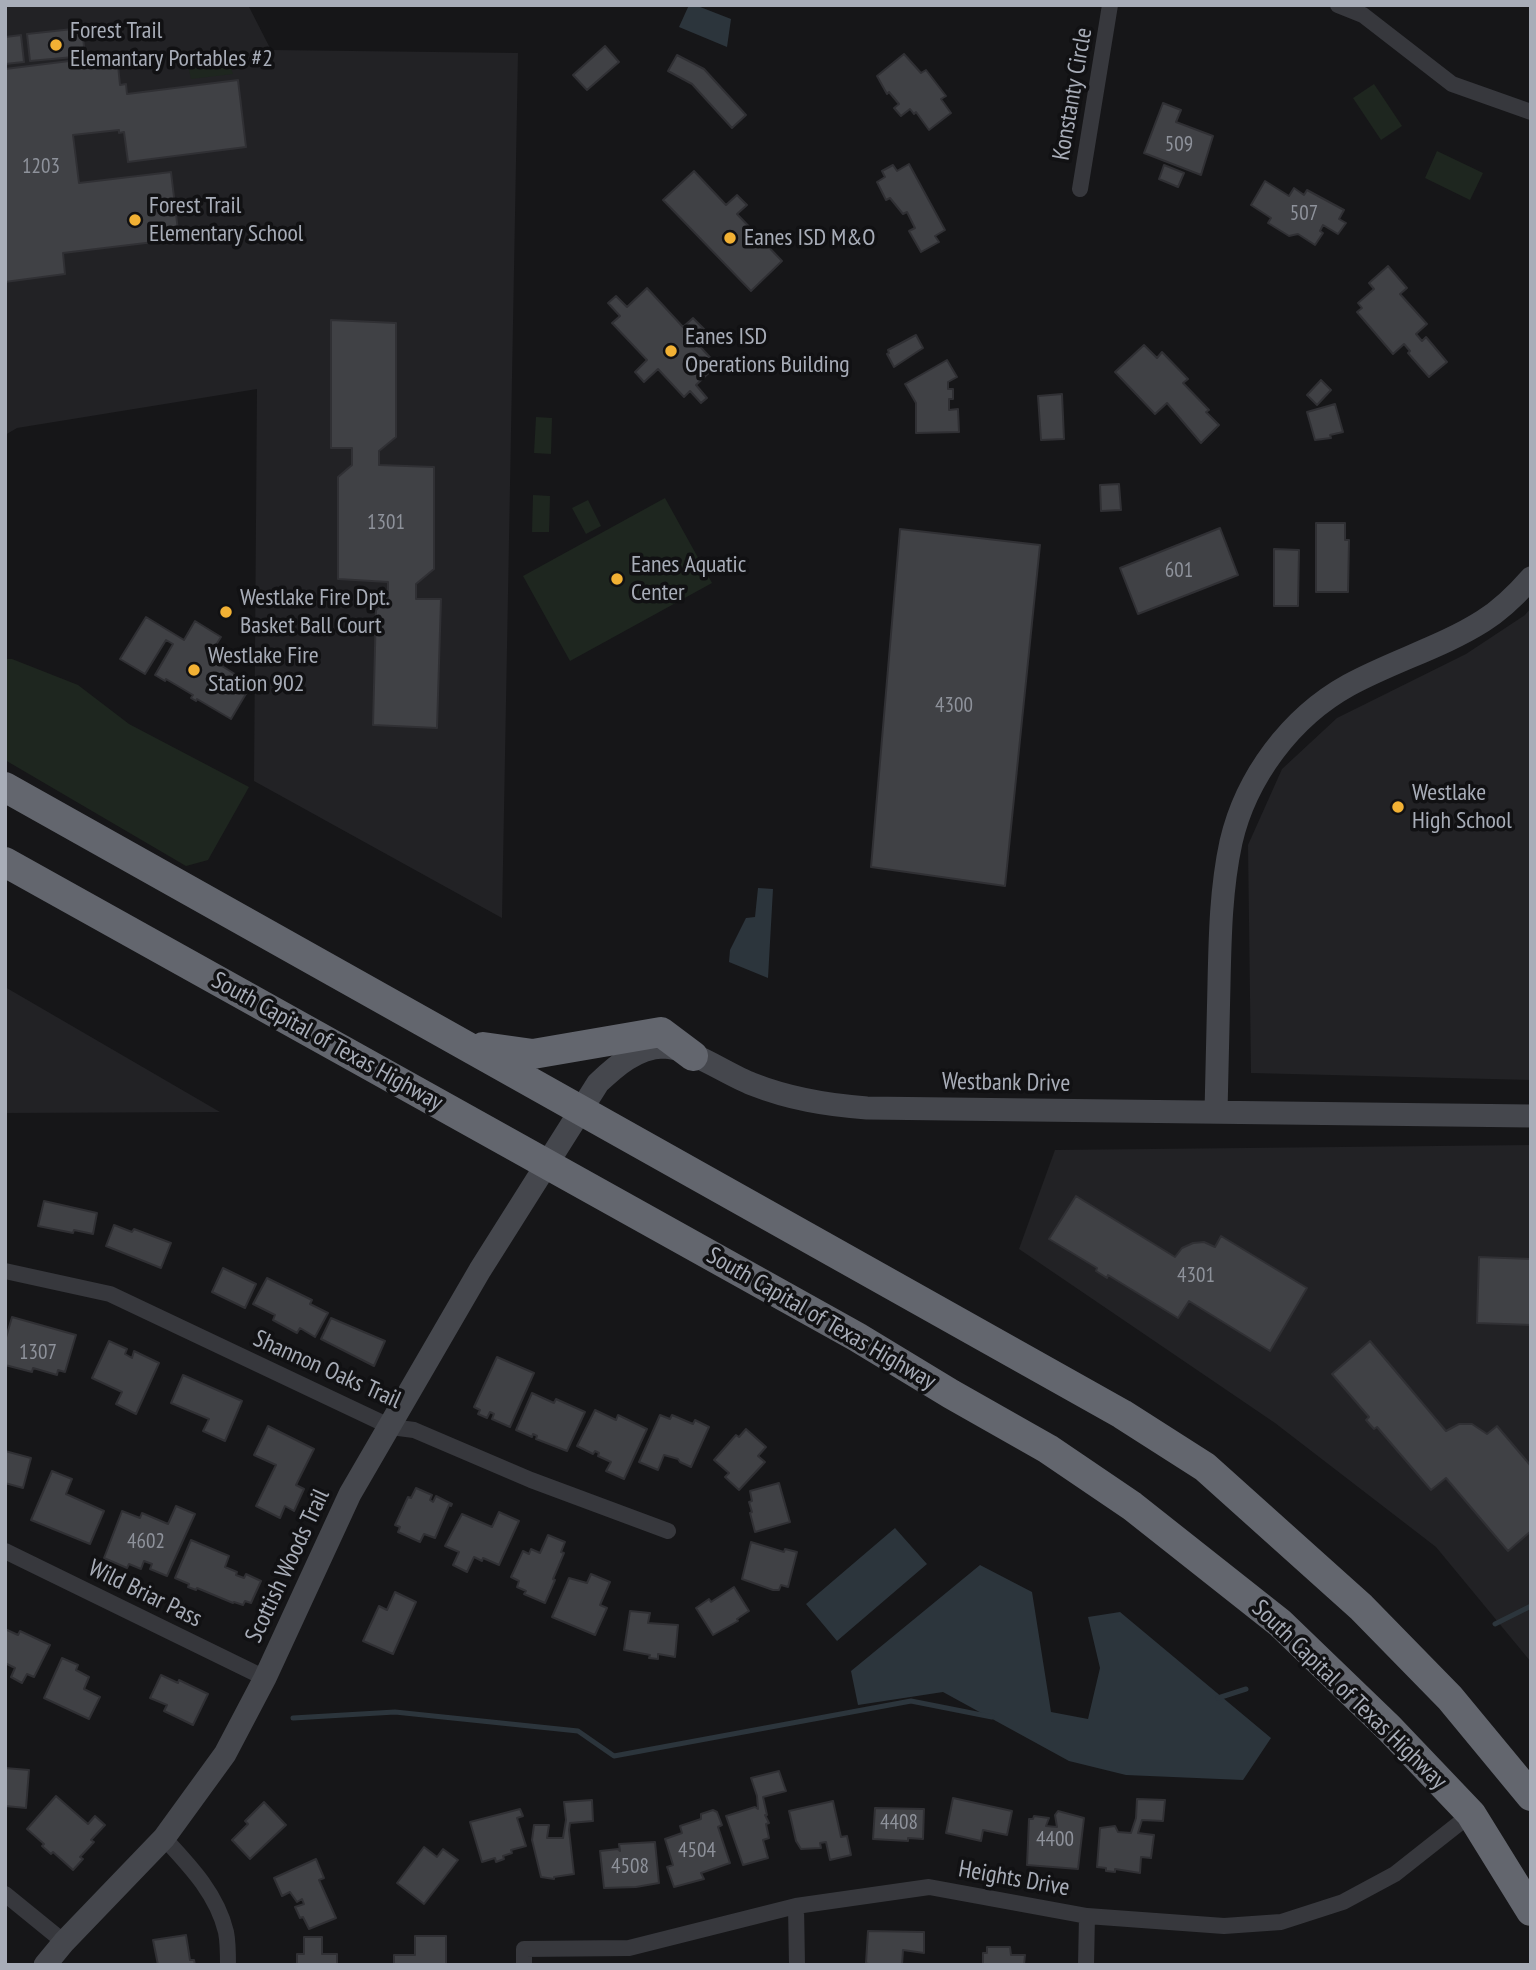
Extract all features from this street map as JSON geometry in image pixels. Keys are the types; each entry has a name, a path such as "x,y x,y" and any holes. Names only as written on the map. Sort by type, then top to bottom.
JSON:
{"highway":[{"path":"5,788 1122,1414 1205,1467 1361,1607 1450,1698 1531,1797"},
{"name":"South Capital of Texas Highway","path":"5,862 857,1337 1048,1450 1132,1506 1280,1623 1389,1728 1471,1814 1531,1911"},
{"path":"464,1044 533,1054 661,1032 692,1056"}],"street":[{"name":"Konstanty Circle","path":"1080,190 1110,5"},
{"path":"1338,5 1363,15 1452,84 1531,112"},
{"path":"1216,1112 1220,928 1224,887 1232,840 1248,794 1269,757 1294,726 1346,687 1484,620 1513,598 1531,578"},
{"name":"Westbank Drive","path":"547,1164 598,1083 618,1064 641,1052 664,1047 789,1097 823,1104 867,1108 1531,1116"},
{"name":"Scottish Woods Trail","path":"45,1965 164,1838 225,1754 265,1678 350,1494 480,1270 547,1164"},
{"name":"Shannon Oaks Trail","path":"5,1271 110,1294 391,1427 414,1430 531,1480 668,1531"},
{"name":"Wild Briar Pass","path":"5,1551 265,1678"},
{"name":"Heights Drive","path":"524,1957 629,1948 796,1906 929,1887 1087,1916 1224,1926 1281,1922 1343,1902 1395,1874 1471,1814"},
{"path":"164,1838 201,1879 217,1908 226,1933 228,1965"},
{"path":"5,1894 64,1942"},
{"path":"796,1906 797,1965"},
{"path":"1086,1965 1087,1916"}],"shaded area":[{"path":"5,5 248,5 271,50 518,53 502,918 254,781 257,389 17,428 5,435"},
{"path":"689,5 731,19 727,47 679,27"},
{"path":"226,55 233,74 191,79 187,61"},
{"path":"1374,84 1402,126 1381,140 1353,98"},
{"path":"1437,151 1483,173 1470,200 1425,178"},
{"path":"536,417 552,418 551,454 534,453"},
{"path":"533,495 550,496 549,532 532,532"},
{"name":"Eanes Aquatic Center","path":"665,498 712,583 570,661 523,576"},
{"path":"588,500 601,526 586,534 572,508"},
{"name":"Westlake High School","path":"1531,608 1531,1080 1251,1073 1248,845 1282,769 1337,718 1466,654 1525,615"},
{"path":"5,659 12,659 78,685 129,724 249,787 208,860 186,866 5,760"},
{"path":"758,888 773,889 768,978 729,962 730,950 746,918 755,917"},
{"path":"5,987 220,1112 5,1113"},
{"path":"1531,1145 1531,1662 1436,1547 1275,1423 1019,1249 1055,1150"},
{"path":"895,1528 927,1564 837,1641 806,1604"},
{"path":"980,1565 1032,1592 1051,1712 1088,1719 1100,1668 1088,1617 1120,1612 1271,1738 1243,1780 1126,1775 1069,1761 943,1692 858,1705 851,1671"}],"building":[{"name":"Forest Trail Elemantary Portables #2","path":"82,28 85,56 30,61 27,34"},
{"path":"21,35 24,62 5,64 5,37"},
{"path":"605,46 619,62 587,90 573,75"},
{"path":"904,54 921,73 926,70 946,96 941,99 951,113 929,130 916,112 914,114 910,109 901,116 894,108 899,104 889,92 887,94 877,76"},
{"name":"Forest Trail Elementary School","path":"117,55 120,85 126,84 127,94 238,80 246,147 128,162 124,132 119,133 119,130 73,135 79,183 171,172 179,239 63,253 65,274 5,282 5,69"},
{"path":"677,55 704,69 746,115 732,128 692,84 668,71"},
{"path":"1163,103 1181,110 1176,122 1213,136 1201,175 1144,153"},
{"path":"909,164 945,230 935,236 939,242 921,252 909,231 915,228 907,212 903,214 890,198 886,200 877,182 885,177 882,171 893,165 897,171"},
{"path":"1164,165 1184,173 1178,187 1159,179"},
{"name":"Eanes ISD M&O","path":"694,171 726,205 737,195 747,205 737,214 782,261 751,291 663,200"},
{"path":"1265,181 1289,196 1294,188 1304,195 1307,190 1344,210 1339,219 1346,223 1338,234 1323,225 1320,231 1323,233 1315,245 1298,234 1289,236 1268,223 1271,218 1251,205"},
{"path":"1388,266 1407,288 1400,294 1427,324 1416,334 1422,341 1426,337 1447,362 1429,377 1408,353 1410,351 1404,344 1393,354 1357,312 1362,308 1358,303 1374,289 1369,283"},
{"name":"Eanes ISD Operations Building","path":"647,288 683,327 693,318 706,331 695,341 717,365 696,385 707,398 701,403 690,391 684,397 658,369 644,382 635,372 647,360 612,323 620,316 608,303 616,296 627,307"},
{"path":"331,320 396,323 396,437 379,451 379,465 434,467 434,569 416,584 416,599 441,599 437,728 373,725 376,610 388,598 388,582 338,579 338,477 352,465 352,448 331,448"},
{"path":"916,335 923,348 894,367 887,354 888,350"},
{"path":"1144,345 1157,358 1162,352 1188,379 1183,383 1209,410 1206,412 1219,425 1201,443 1167,403 1155,414 1115,372"},
{"path":"947,360 957,377 948,382 948,389 953,389 949,410 958,409 959,432 916,433 916,403 905,384"},
{"path":"1321,380 1331,390 1317,405 1307,395"},
{"path":"1062,394 1064,439 1041,440 1038,396"},
{"path":"1335,404 1343,432 1330,435 1331,438 1315,440 1307,412"},
{"path":"1119,484 1121,510 1101,511 1100,485"},
{"path":"1316,523 1345,523 1345,540 1349,540 1348,592 1316,592"},
{"path":"1220,528 1238,575 1138,614 1120,568"},
{"path":"900,529 1040,545 1005,886 871,867"},
{"path":"1274,549 1299,550 1298,606 1274,606"},
{"name":"Westlake Fire Station 902","path":"146,617 184,640 195,621 221,637 214,648 228,656 222,666 238,676 233,684 247,692 231,719 155,675 173,644 166,640 145,674 120,659"},
{"path":"1076,1196 1175,1257 1182,1248 1193,1243 1204,1242 1215,1247 1221,1236 1307,1288 1270,1351 1189,1301 1178,1318 1108,1275 1107,1278 1096,1271 1097,1268 1049,1239"},
{"path":"44,1201 97,1213 93,1234 38,1226"},
{"path":"114,1225 132,1232 134,1229 171,1243 161,1268 106,1246"},
{"path":"1479,1257 1531,1259 1531,1325 1477,1323"},
{"path":"223,1268 256,1284 245,1308 212,1292"},
{"path":"267,1278 312,1300 310,1304 328,1313 315,1337 300,1328 297,1333 273,1320 275,1315 253,1304"},
{"path":"12,1317 76,1335 65,1372 58,1370 57,1375 33,1368 32,1372 5,1365 5,1341"},
{"path":"331,1318 385,1341 374,1366 321,1339"},
{"path":"109,1341 127,1349 125,1354 132,1358 134,1351 159,1363 136,1414 116,1404 122,1392 92,1378"},
{"path":"1370,1341 1446,1431 1459,1424 1472,1424 1487,1434 1497,1426 1531,1466 1531,1531 1508,1551 1446,1478 1431,1490 1377,1427 1374,1429 1366,1420 1369,1417 1332,1374"},
{"path":"497,1357 534,1373 510,1427 492,1419 494,1414 490,1412 487,1418 478,1414 480,1410 474,1407"},
{"path":"183,1375 242,1401 225,1441 203,1431 209,1419 171,1403"},
{"path":"532,1393 554,1403 556,1399 585,1412 567,1451 536,1439 537,1436 533,1434 532,1437 516,1430"},
{"path":"595,1410 616,1420 618,1415 647,1429 624,1479 606,1471 611,1462 598,1456 599,1453 595,1451 593,1454 577,1446"},
{"path":"660,1415 670,1419 672,1415 693,1424 695,1420 709,1427 691,1467 664,1455 658,1470 639,1462"},
{"path":"268,1426 314,1449 296,1485 304,1489 294,1511 285,1506 280,1518 256,1506 276,1465 254,1455"},
{"path":"746,1429 766,1447 758,1456 765,1462 739,1490 725,1477 729,1473 714,1460 736,1435 739,1437"},
{"path":"5,1451 31,1458 23,1488 5,1483"},
{"path":"52,1471 72,1479 66,1494 104,1511 90,1544 31,1520"},
{"path":"779,1483 790,1522 755,1532 750,1513 750,1491"},
{"path":"416,1488 432,1495 430,1500 433,1502 436,1496 452,1504 449,1505 435,1538 424,1534 420,1542 398,1532 400,1527 395,1525 408,1497 411,1498"},
{"path":"176,1506 195,1514 167,1576 150,1569 152,1564 144,1561 141,1569 129,1564 127,1568 104,1558 122,1511 140,1518 142,1513 168,1524"},
{"path":"499,1512 519,1521 499,1565 474,1557 467,1572 453,1565 459,1552 445,1546 462,1514 492,1527"},
{"path":"548,1535 565,1542 561,1552 564,1553 545,1603 524,1594 526,1591 517,1587 519,1581 511,1577 523,1551 529,1554 531,1549 540,1553"},
{"path":"191,1540 229,1556 225,1567 237,1572 236,1575 244,1578 246,1574 261,1581 251,1603 233,1603 188,1587 189,1584 175,1578"},
{"path":"751,1542 784,1552 785,1549 797,1552 788,1587 781,1585 779,1590 773,1590 742,1579"},
{"path":"591,1574 610,1582 600,1605 607,1608 595,1635 552,1617 569,1578 587,1583"},
{"path":"734,1587 749,1611 737,1619 738,1621 713,1635 696,1608"},
{"path":"395,1592 416,1602 393,1654 363,1641 379,1606 387,1610"},
{"path":"630,1611 650,1613 648,1623 678,1625 675,1657 658,1654 658,1659 649,1658 650,1655 624,1650"},
{"path":"5,1629 18,1635 20,1631 50,1645 34,1677 27,1674 22,1683 11,1677 15,1668 5,1663"},
{"path":"62,1658 78,1665 76,1670 89,1677 84,1689 100,1697 89,1719 44,1698"},
{"path":"161,1675 178,1683 179,1680 208,1694 193,1725 164,1711 167,1705 150,1698"},
{"path":"5,1768 29,1770 26,1808 5,1806"},
{"path":"779,1771 786,1791 763,1797 769,1823 766,1824 769,1838 763,1840 768,1858 743,1865 726,1816 755,1807 758,1809 751,1778"},
{"path":"56,1796 88,1824 95,1816 105,1825 91,1840 94,1842 80,1857 83,1859 73,1870 42,1846 44,1844 27,1829"},
{"path":"953,1798 1012,1811 1007,1835 983,1830 981,1841 946,1833"},
{"path":"1137,1799 1165,1800 1163,1821 1142,1820 1138,1833 1154,1835 1151,1858 1141,1857 1140,1873 1115,1869 1115,1872 1106,1871 1106,1868 1097,1867 1100,1828 1115,1826 1118,1832 1131,1833 1136,1818"},
{"path":"592,1800 593,1821 570,1823 574,1874 554,1879 541,1877 532,1840 534,1825 549,1825 547,1838 563,1838 566,1820 564,1802"},
{"path":"833,1801 841,1837 847,1836 851,1855 830,1860 826,1842 820,1843 821,1848 801,1849 796,1841 789,1811"},
{"path":"264,1802 286,1825 250,1859 232,1840 248,1824 245,1821"},
{"path":"875,1808 924,1809 923,1839 873,1839"},
{"path":"520,1809 523,1816 517,1818 526,1846 511,1850 512,1853 496,1862 495,1858 482,1862 470,1822"},
{"path":"713,1810 717,1812 722,1825 718,1827 730,1863 701,1873 704,1879 674,1887 667,1867 673,1865 665,1839 682,1833 680,1826 701,1819 701,1814"},
{"path":"1058,1811 1084,1818 1078,1869 1027,1865 1029,1819 1034,1816 1049,1818 1046,1826 1057,1827 1055,1815"},
{"path":"655,1842 659,1883 604,1888 600,1851 620,1851 619,1844"},
{"path":"424,1847 437,1857 443,1849 458,1860 424,1904 397,1883"},
{"path":"316,1859 324,1878 319,1880 336,1918 309,1929 295,1907 304,1904 302,1899 297,1902 290,1892 282,1896 274,1878"},
{"path":"868,1931 924,1932 924,1953 903,1950 902,1965 871,1965 866,1963"},
{"path":"186,1935 190,1960 194,1960 195,1965 158,1965 153,1940"},
{"path":"415,1936 446,1936 446,1965 394,1965 394,1955 415,1955"},
{"path":"304,1937 322,1937 322,1954 337,1954 337,1965 297,1965 297,1954 304,1954"},
{"path":"987,1947 1010,1947 1011,1955 1025,1955 1024,1965 983,1965 983,1953 987,1953"}],"waterway":[{"path":"1495,1624 1531,1606"},
{"path":"1218,1698 1246,1689"},
{"path":"293,1718 395,1712 578,1731 614,1756 911,1701 992,1717"}],"place":[{"name":"Forest Trail Elemantary Portables #2","path":"56,45"},
{"name":"Forest Trail Elementary School","path":"135,220"},
{"name":"Eanes ISD M&O","path":"730,238"},
{"name":"Eanes ISD Operations Building","path":"671,351"},
{"name":"Eanes Aquatic Center","path":"617,579"},
{"name":"Westlake Fire Dpt. Basket Ball Court","path":"226,612"},
{"name":"Westlake Fire Station 902","path":"194,670"},
{"name":"Westlake High School","path":"1398,807"}]}
